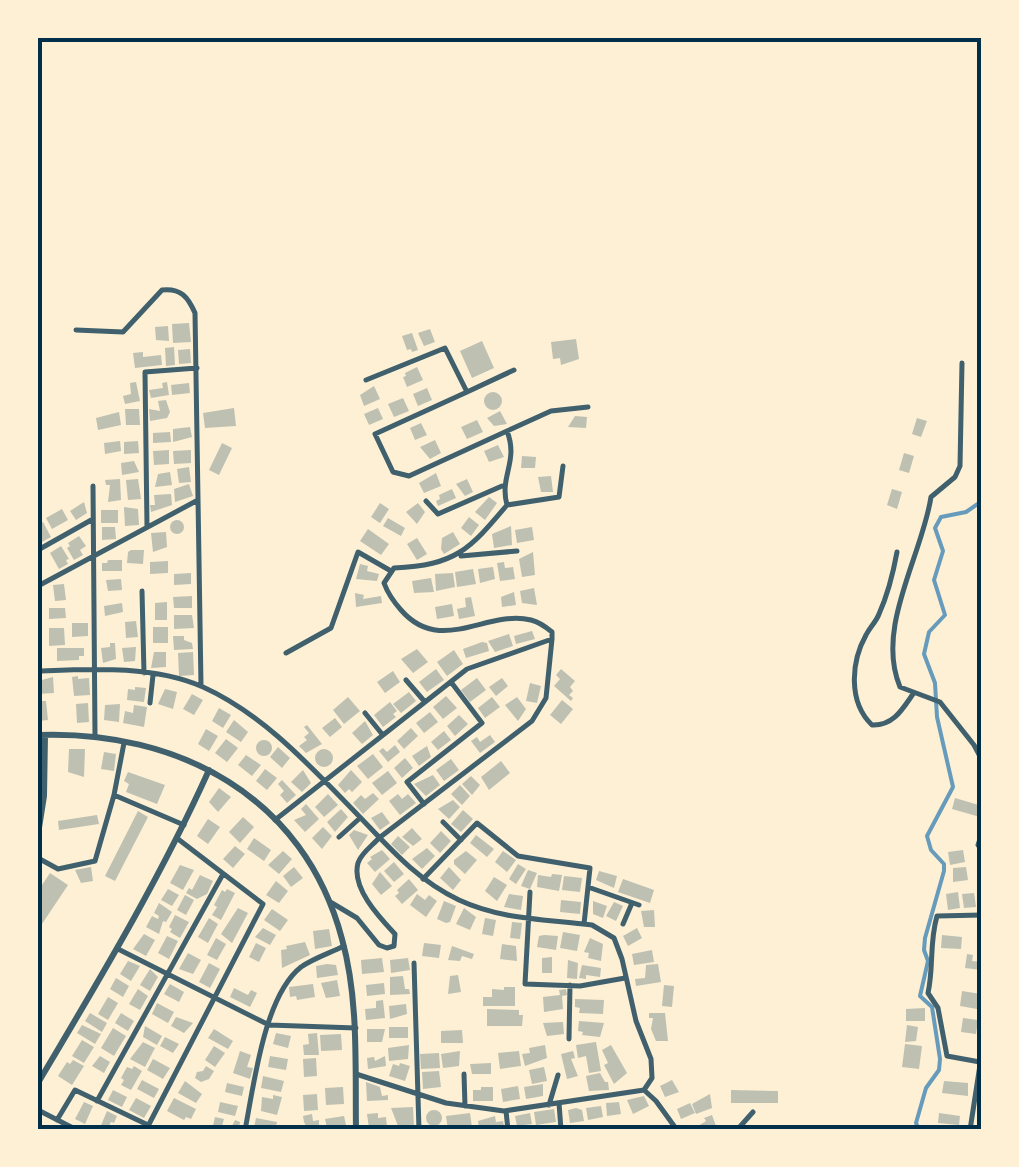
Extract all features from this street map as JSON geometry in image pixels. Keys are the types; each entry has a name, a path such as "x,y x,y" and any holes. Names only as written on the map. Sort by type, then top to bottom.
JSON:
{"street":[{"path":"76,330 123,332 162,290 177,290 190,301 198,368 201,686"},
{"path":"366,380 445,348 467,392"},
{"path":"962,363 960,466 955,477 931,497 928,520 895,627 894,674 900,687 940,702 982,760"},
{"path":"148,527 145,372 198,368"},
{"path":"514,370 375,434 392,472 409,476 551,410 588,407"},
{"path":"507,431 512,459 502,486 507,506"},
{"path":"457,555 479,538 507,506 560,497 563,466"},
{"path":"93,486 95,735"},
{"path":"426,501 438,514 502,486"},
{"path":"38,586 198,500"},
{"path":"38,550 93,519"},
{"path":"286,654 330,628 358,552 391,570 457,555 517,551"},
{"path":"897,552 885,600 866,635 854,670 856,697 865,718 872,725 882,725 895,718 913,694"},
{"path":"332,903 356,918 379,944 387,948 395,944 395,934 373,908 358,875 362,856 380,838 522,730 546,698 552,632 532,620 516,619 450,632 418,625 388,596 384,583 391,570"},
{"path":"142,592 144,674"},
{"path":"275,820 467,669 552,639"},
{"path":"38,671 95,669 201,686 274,734 325,781 399,860 423,879 486,912 584,924 606,931 614,938 636,1021 651,1058 652,1078 644,1090 506,1111 465,1107 353,1073"},
{"path":"150,703 153,676"},
{"path":"406,680 425,702"},
{"path":"424,804 407,782 482,723 450,682"},
{"path":"365,713 383,735"},
{"path":"38,834 44,796 41,735 95,735 183,756 241,790 275,820 308,856 332,903 344,946 356,1028 356,1130"},
{"path":"38,858 58,869 95,861 125,740"},
{"path":"38,1083 118,949 178,839 209,770"},
{"path":"114,795 184,825"},
{"path":"339,837 360,818"},
{"path":"443,822 461,840"},
{"path":"423,879 477,823 518,856 590,868 584,924"},
{"path":"982,832 978,845 982,850"},
{"path":"57,1120 74,1090 147,1128 263,904 178,839"},
{"path":"97,1101 223,874"},
{"path":"588,887 636,904 623,924"},
{"path":"530,892 525,984 570,985 626,978"},
{"path":"980,1062 947,1056 938,1008 928,993 934,963 929,948 937,916 982,915"},
{"path":"245,1130 279,997 302,966 344,946"},
{"path":"118,949 270,1025 356,1028"},
{"path":"414,963 419,1130"},
{"path":"569,1039 570,985"},
{"path":"970,1130 982,1052"},
{"path":"464,1074 465,1107"},
{"path":"549,1105 558,1075"},
{"path":"644,1090 677,1130"},
{"path":"559,1104 561,1130"},
{"path":"38,1110 77,1130"},
{"path":"506,1111 508,1130"},
{"path":"737,1130 752,1112"}],"building":[{"path":"189,323 191,342 173,343 172,324"},
{"path":"168,326 169,341 156,340 155,327"},
{"path":"430,329 435,342 424,346 418,333"},
{"path":"412,333 418,350 412,352 407,350 402,336"},
{"path":"576,339 579,359 561,365 560,358 553,359 551,342"},
{"path":"482,341 494,368 472,378 460,351"},
{"path":"174,347 175,365 166,366 165,348"},
{"path":"190,349 191,363 179,364 178,350"},
{"path":"143,352 143,357 161,355 162,365 135,368 133,353"},
{"path":"417,367 423,380 407,387 405,373"},
{"path":"136,382 140,401 125,404 123,396 131,394 130,383"},
{"path":"167,382 169,395 151,398 149,390 163,388 162,383"},
{"path":"189,383 190,393 172,395 171,385"},
{"path":"374,386 380,399 364,406 360,395"},
{"path":"427,388 432,400 418,406 413,394"},
{"path":"493,392 502,401 493,410 484,401"},
{"path":"403,398 409,411 394,417 388,404"},
{"path":"166,400 170,412 167,418 150,421 149,409 160,411 158,401"},
{"path":"234,408 236,426 205,428 203,413"},
{"path":"378,408 383,419 369,425 364,414"},
{"path":"125,409 139,409 140,425 126,425"},
{"path":"500,411 507,424 494,426 487,418"},
{"path":"119,412 121,425 98,430 96,418"},
{"path":"575,416 587,417 586,428 568,427"},
{"path":"917,418 927,421 921,437 912,434"},
{"path":"477,420 483,432 467,439 461,427"},
{"path":"421,423 427,435 415,440 410,428"},
{"path":"190,427 192,437 173,442 173,429"},
{"path":"170,432 171,442 153,443 153,433"},
{"path":"435,440 441,453 430,459 420,447"},
{"path":"120,441 121,451 105,454 104,443"},
{"path":"138,441 139,453 124,454 124,442"},
{"path":"222,443 232,448 219,475 209,470"},
{"path":"498,445 504,457 489,462 484,451"},
{"path":"169,450 169,464 154,465 153,451"},
{"path":"191,450 191,463 174,464 173,451"},
{"path":"904,453 914,456 909,473 899,470"},
{"path":"522,456 536,457 535,468 521,468"},
{"path":"134,461 139,472 122,475 121,463"},
{"path":"189,467 191,482 179,483 177,469"},
{"path":"170,472 172,485 155,487 158,474"},
{"path":"436,473 441,486 424,493 419,483"},
{"path":"551,476 553,492 541,492 538,477"},
{"path":"120,479 121,500 108,502 110,485 105,480"},
{"path":"138,479 141,499 128,500 126,480"},
{"path":"467,479 473,492 465,496 456,484"},
{"path":"189,484 193,496 175,502 174,489"},
{"path":"452,489 456,498 438,506 439,495"},
{"path":"892,489 902,492 897,509 887,505"},
{"path":"171,494 172,505 151,512 154,495"},
{"path":"489,497 497,503 485,520 475,512"},
{"path":"84,502 87,513 76,520 70,511"},
{"path":"380,503 389,509 380,523 371,517"},
{"path":"418,503 425,512 417,524 406,512"},
{"path":"124,507 138,509 139,525 125,526"},
{"path":"62,509 68,520 52,529 46,518"},
{"path":"101,510 118,510 118,523 101,523"},
{"path":"469,517 479,525 471,536 461,528"},
{"path":"388,518 405,528 401,536 383,526"},
{"path":"177,520 184,527 177,534 170,527"},
{"path":"43,522 51,537 40,543 38,525"},
{"path":"511,526 512,545 494,548 492,534"},
{"path":"102,527 115,527 116,539 102,540"},
{"path":"532,527 534,540 517,543 515,530"},
{"path":"368,529 389,544 381,555 360,541"},
{"path":"166,532 167,547 153,552 151,533"},
{"path":"453,532 460,544 444,554 442,538"},
{"path":"79,536 86,546 80,550 83,555 74,560 68,543"},
{"path":"417,538 427,554 417,560 407,544"},
{"path":"61,546 69,559 59,569 50,553"},
{"path":"131,550 144,550 143,564 127,563"},
{"path":"533,552 535,575 522,577 519,559"},
{"path":"122,560 122,571 102,571 102,563"},
{"path":"168,561 168,573 150,574 150,562"},
{"path":"504,562 505,568 513,567 515,579 500,581 497,563"},
{"path":"360,564 379,574 377,581 356,579"},
{"path":"493,567 495,579 480,583 478,569"},
{"path":"473,569 476,584 457,587 455,572"},
{"path":"191,573 191,584 174,585 174,574"},
{"path":"453,573 455,587 436,591 435,574"},
{"path":"431,578 434,592 414,593 412,581"},
{"path":"121,579 122,590 108,591 106,580"},
{"path":"64,584 66,600 55,601 53,585"},
{"path":"534,588 537,605 522,603 520,591"},
{"path":"514,592 516,605 502,607 501,597"},
{"path":"355,593 364,595 363,599 381,596 382,603 356,607"},
{"path":"192,596 192,608 174,608 173,597"},
{"path":"471,597 475,616 459,619 457,609 466,607 465,598"},
{"path":"167,602 167,620 155,620 155,603"},
{"path":"122,603 123,612 105,616 104,606"},
{"path":"452,604 454,616 437,619 435,607"},
{"path":"49,608 65,608 66,618 49,619"},
{"path":"174,615 192,615 194,628 174,629"},
{"path":"136,621 138,637 126,638 125,622"},
{"path":"72,623 88,623 88,636 72,637"},
{"path":"153,627 168,627 168,643 153,643"},
{"path":"49,628 64,628 65,645 49,646"},
{"path":"532,631 535,639 516,644 514,636"},
{"path":"509,634 513,646 495,652 488,641"},
{"path":"173,636 184,636 193,649 174,650"},
{"path":"110,643 115,643 116,659 103,663 101,648 110,647"},
{"path":"487,643 489,651 466,658 463,649"},
{"path":"136,647 135,661 124,662 122,648"},
{"path":"57,648 84,648 84,656 79,656 79,660 57,661"},
{"path":"417,649 428,662 413,673 401,659"},
{"path":"454,650 463,664 447,676 437,662"},
{"path":"154,652 166,652 166,667 151,668"},
{"path":"193,652 194,675 179,676 178,653"},
{"path":"436,669 444,680 427,692 419,682"},
{"path":"561,669 575,681 570,687 571,701 554,686"},
{"path":"393,671 400,682 385,693 377,682"},
{"path":"53,677 54,693 38,694 38,681"},
{"path":"72,677 89,678 90,695 74,696"},
{"path":"477,678 486,690 470,702 461,690"},
{"path":"502,678 508,686 496,696 489,687"},
{"path":"530,683 541,686 537,703 526,701"},
{"path":"146,688 144,702 127,700 128,689"},
{"path":"165,689 177,692 173,709 158,704"},
{"path":"409,692 416,701 401,713 393,704"},
{"path":"192,694 203,700 194,715 183,709"},
{"path":"446,696 457,708 443,719 433,707"},
{"path":"348,697 360,711 344,724 333,710"},
{"path":"492,697 500,707 485,718 478,708"},
{"path":"517,697 526,709 518,721 505,705"},
{"path":"562,700 573,709 561,724 550,715"},
{"path":"38,701 46,701 48,720 38,721"},
{"path":"390,702 397,711 393,714 396,717 383,727 374,715"},
{"path":"88,703 89,722 77,723 76,704"},
{"path":"120,704 119,722 104,720 105,705"},
{"path":"134,705 147,707 144,727 123,723 125,711 133,713"},
{"path":"219,708 231,715 223,728 212,721"},
{"path":"430,712 438,722 424,733 416,723"},
{"path":"459,715 468,724 455,736 447,726"},
{"path":"335,718 342,727 330,737 322,728"},
{"path":"234,720 248,732 241,742 226,732"},
{"path":"365,721 373,735 362,744 352,733"},
{"path":"307,725 322,744 306,753 299,746 307,740"},
{"path":"411,728 418,736 404,749 397,741"},
{"path":"206,729 218,736 209,751 198,744"},
{"path":"444,731 451,740 438,750 431,742"},
{"path":"490,735 495,742 480,753 471,741 477,737 480,742"},
{"path":"226,739 238,748 227,762 215,753"},
{"path":"264,740 272,748 264,756 256,748"},
{"path":"395,745 400,752 388,762 379,751 383,748 387,752"},
{"path":"427,746 431,757 419,766 412,756"},
{"path":"278,747 290,758 282,768 270,757"},
{"path":"69,749 85,749 84,777 68,772"},
{"path":"324,749 333,758 324,767 315,758"},
{"path":"104,752 116,754 114,771 101,769"},
{"path":"373,754 383,767 368,779 357,766"},
{"path":"246,755 261,765 252,776 238,765"},
{"path":"405,758 413,768 402,778 394,768"},
{"path":"451,759 459,770 444,781 436,770"},
{"path":"501,761 510,773 489,790 481,777"},
{"path":"265,769 277,778 267,790 256,781"},
{"path":"303,770 311,783 302,792 291,782"},
{"path":"351,770 362,782 345,793 338,785"},
{"path":"388,771 397,783 382,795 372,783"},
{"path":"128,772 165,785 157,804 126,792 129,784 124,781"},
{"path":"433,775 440,785 426,796 414,784"},
{"path":"471,776 480,785 472,795 462,784"},
{"path":"282,780 296,795 287,803 280,795 284,791 278,784"},
{"path":"460,785 470,796 462,805 451,794"},
{"path":"219,788 231,797 218,812 209,802"},
{"path":"373,793 379,799 363,814 353,803 361,795 365,799"},
{"path":"328,794 338,805 324,817 315,807"},
{"path":"398,794 402,799 408,794 416,803 400,815 389,801"},
{"path":"955,798 982,806 980,817 952,809"},
{"path":"453,800 460,807 449,819 438,809"},
{"path":"306,804 319,819 305,832 294,820 306,815 301,809"},
{"path":"341,809 348,817 335,832 327,822"},
{"path":"463,810 473,819 461,832 451,824"},
{"path":"138,811 148,817 115,881 105,876"},
{"path":"382,812 390,823 380,830 371,818"},
{"path":"97,815 99,824 59,830 58,821"},
{"path":"243,817 254,827 240,843 229,832"},
{"path":"208,819 220,827 208,844 197,836"},
{"path":"323,827 332,836 322,849 312,838"},
{"path":"412,828 422,839 413,846 402,837"},
{"path":"354,830 368,835 358,850 349,835"},
{"path":"441,831 451,841 440,853 430,843"},
{"path":"476,835 494,849 487,857 470,843"},
{"path":"398,836 410,847 402,855 391,844"},
{"path":"254,838 271,850 264,861 247,849"},
{"path":"235,846 245,854 233,868 223,859"},
{"path":"427,848 435,856 422,869 412,859"},
{"path":"382,850 390,859 375,872 367,863"},
{"path":"963,850 965,862 950,865 948,852"},
{"path":"283,851 292,859 279,874 268,865"},
{"path":"466,851 477,860 465,874 454,860"},
{"path":"503,851 516,860 507,872 495,862"},
{"path":"394,862 404,874 394,882 384,871"},
{"path":"518,864 526,869 516,884 509,879"},
{"path":"180,865 194,870 183,890 170,883"},
{"path":"91,867 93,881 81,883 75,870"},
{"path":"294,867 303,878 291,887 283,876"},
{"path":"449,867 461,880 453,890 440,878"},
{"path":"966,867 968,880 953,882 953,868"},
{"path":"528,870 537,873 530,889 521,886"},
{"path":"599,871 617,876 614,888 596,880"},
{"path":"380,872 392,886 381,895 372,884"},
{"path":"50,873 68,885 38,930 38,891"},
{"path":"200,875 213,881 207,894 197,899 186,893"},
{"path":"538,875 562,875 559,891 537,887"},
{"path":"564,876 582,878 580,892 562,890"},
{"path":"494,877 507,885 497,901 485,891"},
{"path":"409,879 418,890 402,904 395,896"},
{"path":"623,879 654,890 650,903 618,892"},
{"path":"276,881 288,891 279,903 266,895"},
{"path":"168,889 179,895 172,906 161,900"},
{"path":"222,890 235,893 221,920 212,915"},
{"path":"958,892 960,908 948,910 946,894"},
{"path":"974,893 976,907 964,908 962,894"},
{"path":"417,894 425,900 429,895 437,901 426,917 410,905"},
{"path":"509,894 523,896 521,910 504,907"},
{"path":"185,895 194,900 186,915 177,910"},
{"path":"561,900 581,902 580,914 560,912"},
{"path":"444,901 456,906 446,923 437,919"},
{"path":"593,901 607,906 603,918 593,914"},
{"path":"614,902 623,906 616,921 606,916"},
{"path":"159,903 172,912 163,921 159,934 146,927 152,916 158,919 154,913"},
{"path":"238,908 248,913 232,943 221,934"},
{"path":"464,908 476,917 470,930 456,924"},
{"path":"272,909 288,920 280,931 264,920"},
{"path":"654,910 655,927 644,927 641,911"},
{"path":"175,915 189,922 180,938 170,932"},
{"path":"209,918 218,924 208,943 198,937"},
{"path":"485,918 496,920 493,936 482,934"},
{"path":"512,922 522,923 520,939 510,938"},
{"path":"263,928 276,935 270,945 255,937"},
{"path":"637,928 642,938 628,946 623,936"},
{"path":"329,929 332,946 315,949 313,931"},
{"path":"563,932 580,935 577,951 560,948"},
{"path":"144,934 155,940 146,956 133,949"},
{"path":"942,935 962,937 961,949 941,948"},
{"path":"167,936 178,941 169,959 158,953"},
{"path":"539,936 558,936 556,950 537,947"},
{"path":"216,938 226,944 217,960 207,955"},
{"path":"590,938 603,944 601,961 588,958 589,953 584,952"},
{"path":"305,942 310,955 282,968 281,950"},
{"path":"256,943 266,948 259,962 249,957"},
{"path":"424,943 441,945 439,958 422,956"},
{"path":"502,944 516,946 517,961 500,959"},
{"path":"452,946 474,954 472,959 462,956 460,961 448,960"},
{"path":"652,950 654,962 634,965 632,954"},
{"path":"188,953 201,960 193,974 179,969"},
{"path":"967,954 973,955 972,961 982,962 982,970 965,968"},
{"path":"552,957 552,973 542,973 542,958"},
{"path":"382,958 384,972 362,974 361,960"},
{"path":"408,958 410,970 391,973 390,960"},
{"path":"568,960 578,963 577,979 567,978"},
{"path":"128,961 140,966 131,981 120,974"},
{"path":"209,963 220,969 210,988 199,982"},
{"path":"658,964 661,982 636,986 635,979 645,978 646,965"},
{"path":"336,965 338,975 317,978 316,966"},
{"path":"582,965 601,968 600,977 579,978"},
{"path":"150,969 158,977 150,991 140,985"},
{"path":"458,975 461,992 448,994 450,976"},
{"path":"403,976 410,994 390,995 390,977"},
{"path":"116,978 129,986 123,997 110,989"},
{"path":"337,980 340,996 326,998 321,983"},
{"path":"384,983 385,994 367,996 366,985"},
{"path":"170,984 184,992 179,1002 164,994"},
{"path":"313,984 315,997 290,997 289,987"},
{"path":"664,985 674,986 672,1007 662,1006"},
{"path":"515,987 515,1006 483,1006 483,997 492,997 492,989"},
{"path":"234,988 248,995 251,990 257,993 250,1007 230,997"},
{"path":"138,989 148,996 140,1010 129,1004"},
{"path":"566,989 563,1009 544,1012 543,997 560,995 559,990"},
{"path":"962,991 981,994 977,1009 960,1006"},
{"path":"108,997 118,1003 108,1020 98,1014"},
{"path":"575,999 604,1000 603,1014 579,1013"},
{"path":"383,1000 385,1018 366,1020 365,1009 376,1008 376,1001"},
{"path":"157,1003 174,1012 168,1023 152,1014"},
{"path":"406,1004 407,1014 390,1019 389,1006"},
{"path":"925,1008 925,1021 906,1021 906,1009"},
{"path":"487,1009 519,1010 519,1015 523,1015 522,1026 487,1026"},
{"path":"90,1013 107,1023 102,1032 85,1021"},
{"path":"121,1013 134,1021 128,1031 115,1023"},
{"path":"649,1013 665,1013 668,1041 656,1041"},
{"path":"176,1017 193,1023 184,1033 171,1026"},
{"path":"963,1018 978,1020 976,1034 961,1032"},
{"path":"579,1021 604,1023 600,1037 582,1035 578,1031"},
{"path":"563,1022 564,1034 547,1036 543,1023"},
{"path":"82,1025 101,1034 95,1044 77,1033"},
{"path":"907,1025 918,1027 916,1041 905,1042"},
{"path":"145,1026 162,1036 157,1045 143,1037"},
{"path":"389,1027 408,1027 408,1038 389,1038"},
{"path":"113,1028 126,1036 114,1056 101,1048"},
{"path":"214,1029 233,1041 228,1049 208,1038"},
{"path":"367,1029 385,1029 382,1042 367,1042"},
{"path":"462,1030 463,1043 441,1043 441,1031"},
{"path":"276,1033 291,1036 288,1048 273,1044"},
{"path":"317,1033 319,1055 304,1055 308,1034"},
{"path":"341,1034 342,1050 321,1051 320,1035"},
{"path":"165,1037 179,1044 173,1053 160,1046"},
{"path":"82,1040 94,1047 84,1063 72,1056"},
{"path":"143,1042 155,1048 145,1067 130,1059"},
{"path":"596,1042 601,1071 589,1073 586,1056 578,1058 576,1045"},
{"path":"905,1044 922,1046 919,1069 902,1067"},
{"path":"409,1045 408,1059 389,1061 388,1048"},
{"path":"545,1045 547,1058 525,1066 522,1054 530,1053 529,1048"},
{"path":"611,1045 627,1073 614,1084 604,1065 608,1063 602,1050"},
{"path":"214,1046 225,1053 215,1067 205,1060"},
{"path":"240,1051 251,1055 247,1067 253,1068 250,1079 233,1073"},
{"path":"460,1051 459,1066 443,1068 441,1054"},
{"path":"519,1051 521,1066 500,1069 498,1053"},
{"path":"573,1051 575,1058 571,1059 578,1076 567,1079 561,1054"},
{"path":"439,1053 440,1068 421,1069 420,1054"},
{"path":"100,1056 110,1062 104,1073 92,1066"},
{"path":"270,1056 288,1059 286,1070 268,1067"},
{"path":"385,1056 386,1066 368,1069 367,1058 374,1057 375,1061"},
{"path":"316,1058 317,1076 304,1077 303,1059"},
{"path":"153,1059 170,1068 163,1079 147,1070"},
{"path":"73,1060 84,1066 72,1085 58,1076 67,1062"},
{"path":"491,1063 491,1074 472,1074 470,1064"},
{"path":"393,1064 410,1066 405,1081 389,1076"},
{"path":"206,1066 214,1071 201,1082 195,1078"},
{"path":"127,1067 142,1071 131,1090 121,1085 121,1078"},
{"path":"544,1067 547,1081 532,1084 529,1070"},
{"path":"439,1071 441,1087 423,1089 422,1072"},
{"path":"600,1073 609,1090 589,1091 586,1076"},
{"path":"263,1076 284,1081 281,1092 261,1088"},
{"path":"142,1080 159,1089 154,1098 137,1089"},
{"path":"672,1080 679,1092 665,1097 660,1086"},
{"path":"185,1081 202,1094 196,1103 178,1093"},
{"path":"944,1081 968,1083 968,1096 942,1093"},
{"path":"366,1082 380,1087 382,1096 388,1095 388,1100 367,1101"},
{"path":"227,1083 244,1087 242,1096 225,1092"},
{"path":"543,1084 543,1096 526,1099 524,1087"},
{"path":"518,1086 520,1099 503,1102 501,1089"},
{"path":"343,1087 344,1104 326,1105 325,1088"},
{"path":"493,1087 493,1101 473,1101 473,1090"},
{"path":"113,1090 127,1097 122,1107 108,1100"},
{"path":"731,1090 778,1091 778,1103 731,1103"},
{"path":"317,1094 318,1110 304,1111 303,1095"},
{"path":"710,1094 712,1108 696,1114 692,1104"},
{"path":"273,1095 282,1097 277,1115 261,1111 262,1097 273,1099"},
{"path":"644,1096 649,1106 633,1114 627,1100"},
{"path":"136,1098 151,1106 144,1118 129,1110"},
{"path":"174,1098 196,1109 191,1119 184,1120 167,1111"},
{"path":"84,1102 93,1106 85,1124 75,1119"},
{"path":"220,1102 238,1106 235,1116 218,1112"},
{"path":"619,1102 621,1114 607,1116 606,1103"},
{"path":"690,1103 695,1113 681,1119 677,1109"},
{"path":"601,1106 603,1117 588,1120 586,1108"},
{"path":"413,1107 414,1127 398,1126 391,1108"},
{"path":"554,1109 556,1122 536,1125 534,1112"},
{"path":"434,1110 442,1118 434,1126 426,1118"},
{"path":"568,1110 582,1110 584,1121 570,1123"},
{"path":"107,1111 117,1116 107,1130 99,1130"},
{"path":"378,1113 378,1118 386,1117 387,1127 369,1128 367,1114"},
{"path":"470,1113 472,1127 448,1130 446,1116"},
{"path":"530,1113 532,1124 517,1126 515,1116"},
{"path":"939,1113 960,1116 959,1125 938,1123"},
{"path":"312,1114 313,1121 319,1120 319,1130 308,1130 304,1122 303,1116"},
{"path":"712,1115 716,1126 692,1130 706,1121 704,1118"},
{"path":"344,1116 346,1125 327,1128 325,1119"},
{"path":"495,1116 496,1122 503,1121 504,1126 479,1130 478,1121"},
{"path":"215,1117 224,1119 222,1126 231,1128 235,1120 240,1122 239,1128 212,1130"},
{"path":"256,1118 277,1122 275,1130 254,1128"}],"waterway":[{"path":"919,1130 916,1123 926,1088 939,1070 940,1059 932,1007 920,996 928,961 925,938 944,871 944,864 931,850 927,836 953,787 937,717 935,683 924,654 929,632 945,615 934,580 943,551 935,528 941,517 966,512 982,501"}]}
